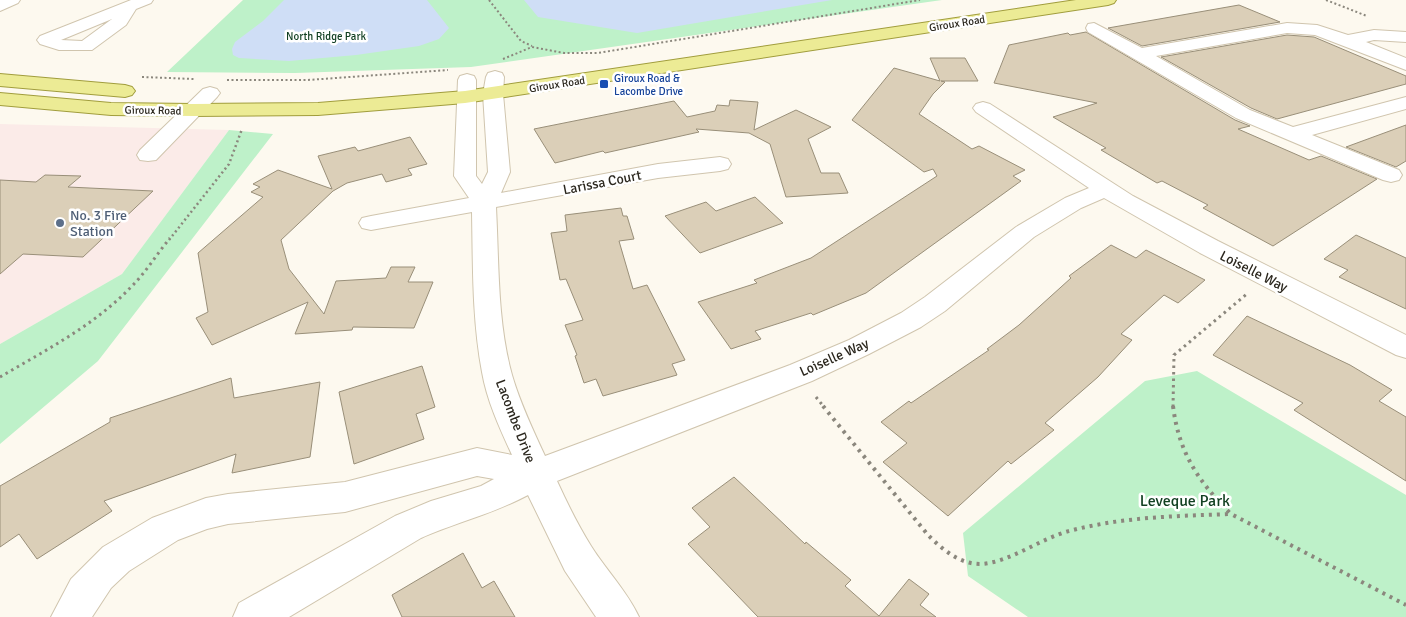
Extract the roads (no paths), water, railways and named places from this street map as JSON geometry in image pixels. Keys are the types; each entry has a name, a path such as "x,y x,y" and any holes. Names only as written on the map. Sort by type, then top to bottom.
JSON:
{"main road":[{"name":"Giroux Road","path":"4,101 111,109 189,102 318,108 461,82 1017,0"},
{"name":"Giroux Road","path":"495,77 1108,0"},
{"name":"Giroux Road","path":"0,80 136,84"},
{"name":"Giroux Road","path":"342,90 461,82"},
{"path":"212,84 282,92"}],"street":[{"path":"0,6 12,0"},
{"path":"1094,28 1243,114 1391,175"},
{"path":"1139,54 1287,28 1317,30 1347,40 1406,65"},
{"path":"1347,40 1374,35 1406,35"},
{"name":"Lacombe Drive","path":"495,77 499,172 484,203 488,316 497,374 511,416 557,520 578,559 619,617"},
{"path":"371,223 484,203 465,176 461,82"},
{"path":"148,155 189,102 212,84"},
{"path":"1292,134 1406,103"},
{"name":"Loiselle Way","path":"983,108 1105,189 1209,248 1406,348"},
{"name":"Larissa Court","path":"484,203 658,171 720,164"},
{"name":"Loiselle Way","path":"253,617 408,527 431,517 490,498 536,474 801,373 859,347 911,320 935,304 1025,232 1073,203 1105,189"},
{"path":"71,617 85,592 116,559 165,529 206,514 228,509 345,497 477,462 536,474"}],"water":[{"path":"284,0 427,0 449,28 439,39 419,46 356,55 289,61 239,58 233,55 232,49 235,42 263,21"},
{"path":"524,0 832,0 637,33 538,17"}],"place":[{"name":"Giroux Road & Lacombe Drive","path":"604,84"},
{"name":"No. 3 Fire Station","path":"60,223"}],"park label":[{"name":"North Ridge Park","path":"326,36"},
{"name":"Leveque Park","path":"1185,500"}]}
